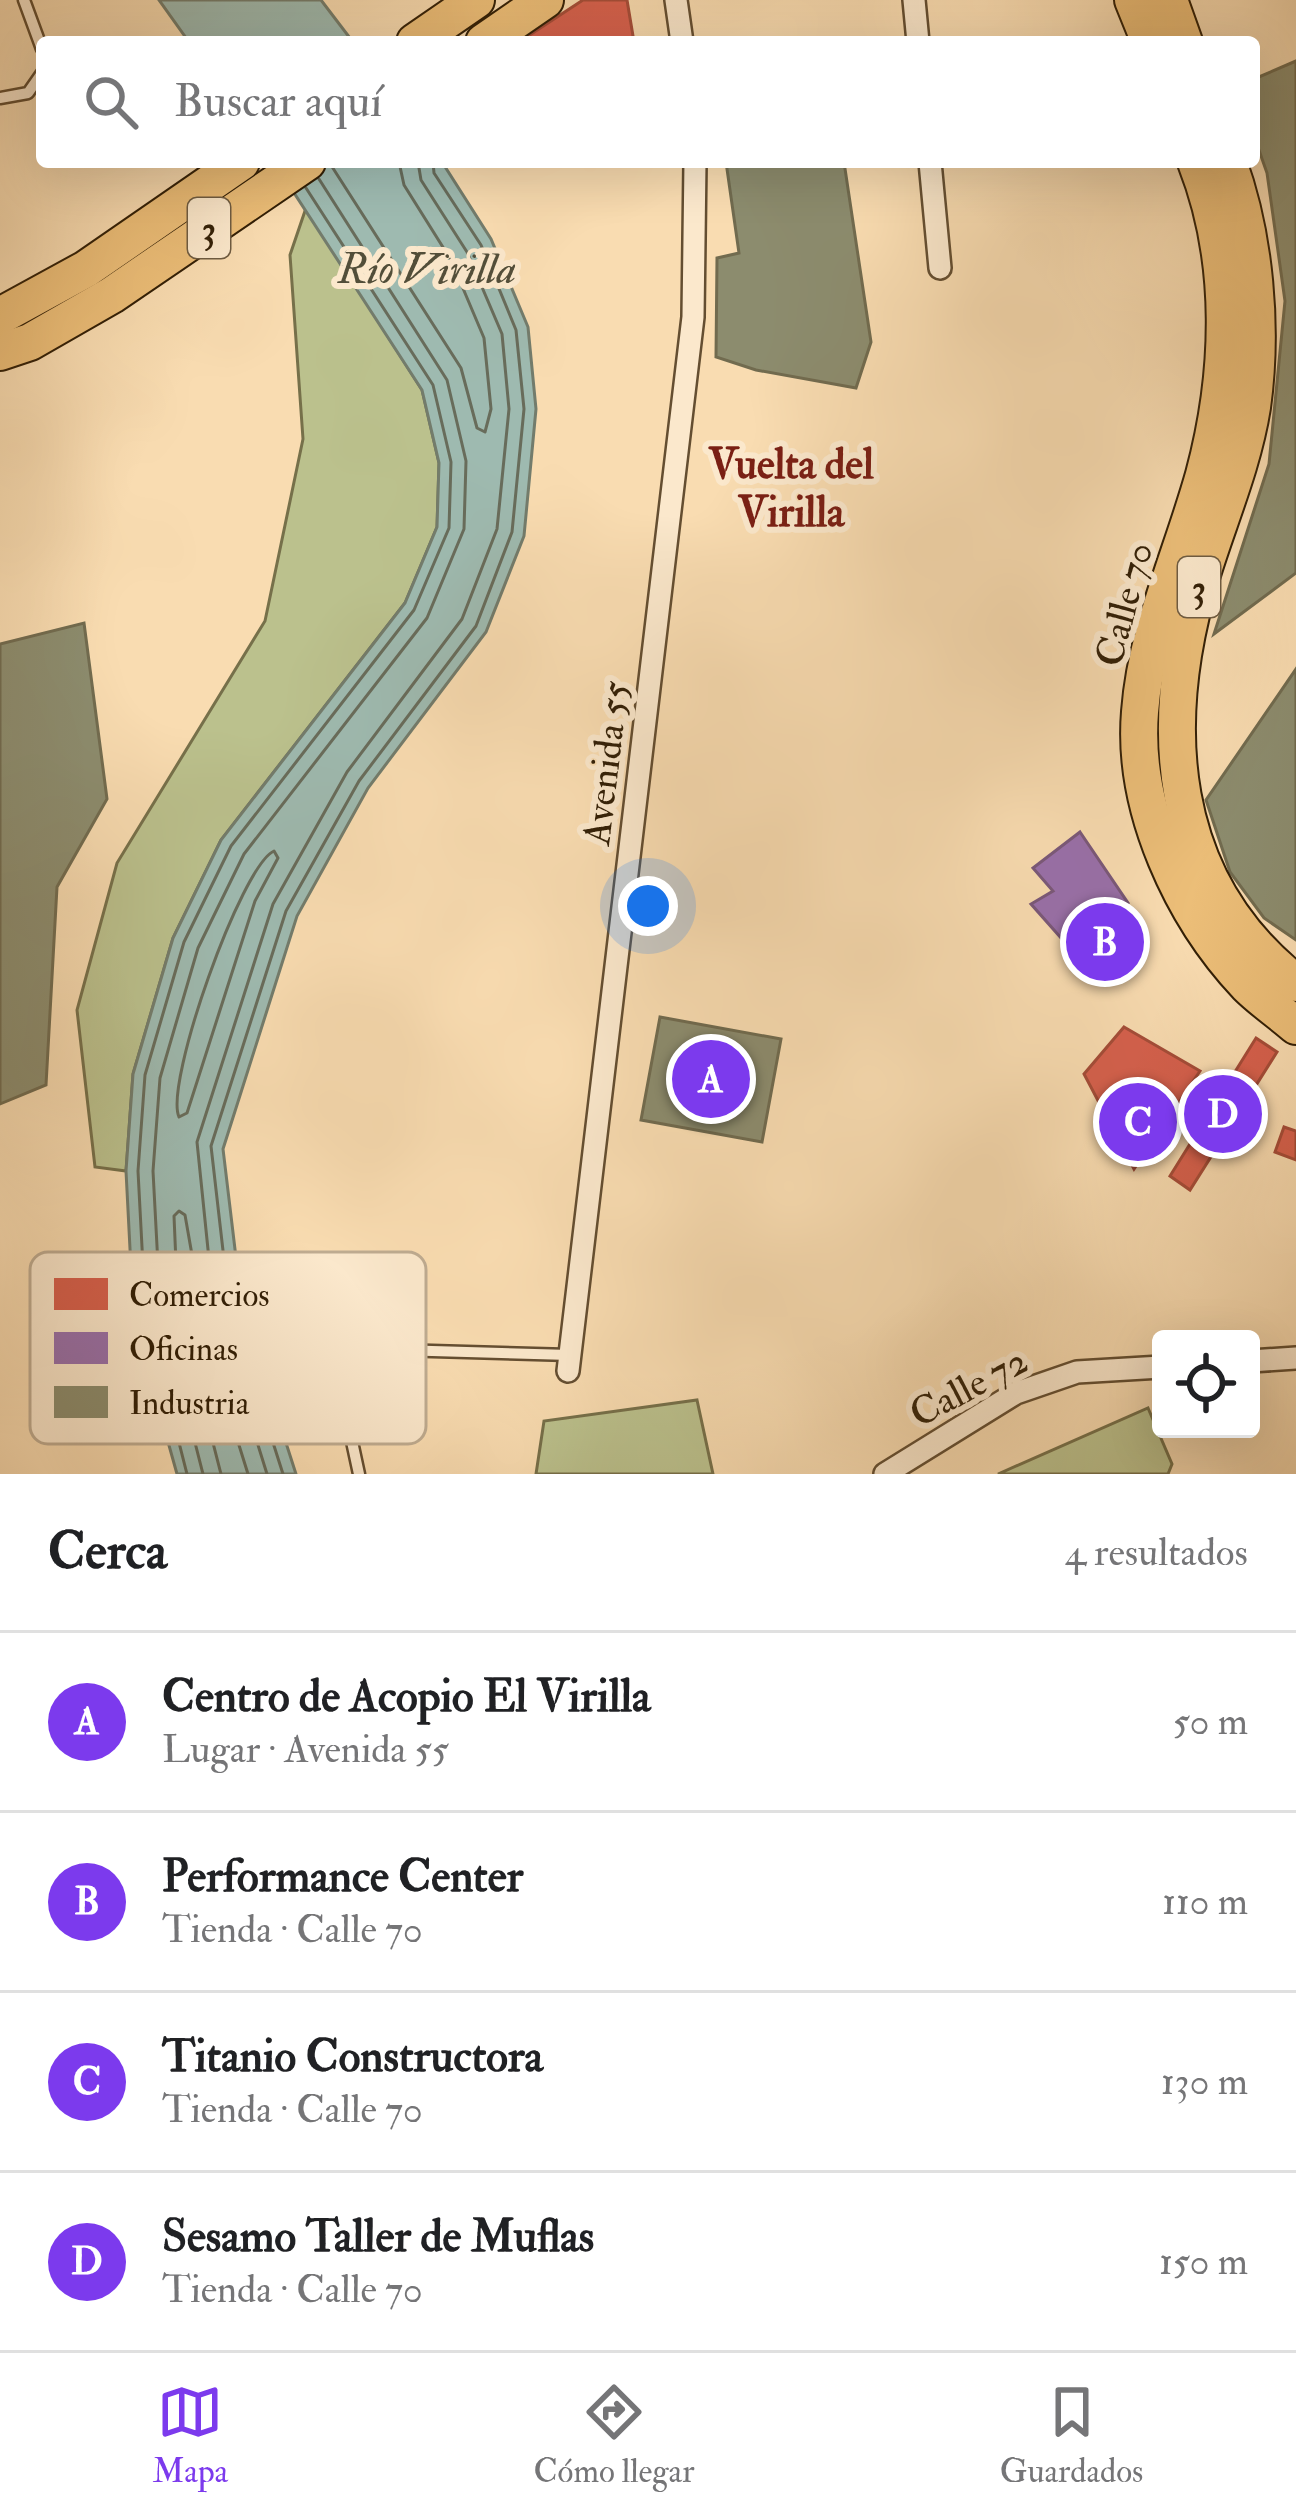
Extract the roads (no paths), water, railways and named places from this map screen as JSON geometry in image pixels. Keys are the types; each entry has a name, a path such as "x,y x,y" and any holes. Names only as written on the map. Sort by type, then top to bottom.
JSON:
{"main road":[{"path":"424,36 476,0"},
{"path":"1133,0 1148,36"},
{"path":"1168,0 1182,36"},
{"path":"493,36 542,2"},
{"name":"3","path":"0,352 30,342 234,168"},
{"name":"3","path":"0,316 99,282 297,168"},
{"name":"Calle 70","path":"1198,168 1219,245 1224,355 1204,473 1150,648 1139,715 1145,784 1165,853 1217,950 1249,987 1296,1026"},
{"name":"Calle 70","path":"1229,168 1253,288 1252,407 1185,637 1175,699 1177,756 1186,813 1205,870 1239,926 1296,983"}],"street":[{"path":"676,0 681,36"},
{"path":"914,0 917,36"},
{"name":"Avenida 55","path":"568,1363 693,317 695,168"},
{"path":"931,168 940,268"},
{"path":"1260,1360 1296,1358"},
{"name":"Calle 72","path":"885,1474 1016,1393 1077,1372 1152,1368"}],"lane":[{"path":"24,0 37,36"},
{"path":"0,98 28,93 36,82"},
{"path":"426,1350 568,1363"},
{"path":"353,1444 359,1474"}],"water":[{"path":"159,0 321,0 348,36 185,36"},
{"name":"Río Virilla","path":"278,168 446,168 491,239 528,327 536,409 524,536 486,632 368,788 297,916 223,1149 235,1252 130,1252 126,1171 133,1074 173,938 221,840 405,603 437,527 439,463 422,390"},
{"name":"Río Virilla","path":"169,1444 286,1444 296,1474 177,1474"}],"place":[{"name":"Performance Center","path":"1105,942"},
{"name":"Centro de Acopio El Virilla","path":"711,1079"},
{"name":"Sesamo Taller de Muflas","path":"1223,1114"},
{"name":"Titanio Constructora","path":"1138,1122"}],"district":[{"name":"Vuelta del Virilla","path":"791,487"}]}
